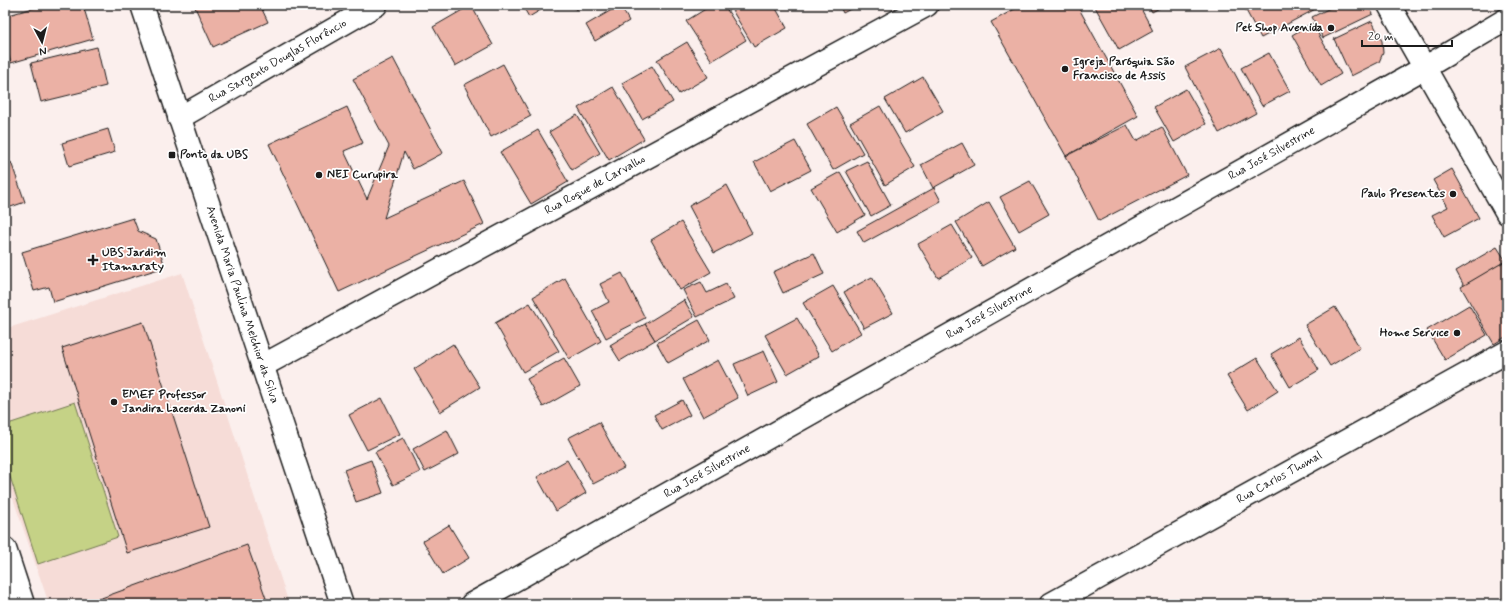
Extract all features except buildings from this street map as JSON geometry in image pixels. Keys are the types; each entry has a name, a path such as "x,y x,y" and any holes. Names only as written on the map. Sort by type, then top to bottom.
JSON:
{"street":[{"name":"Avenida Maria Paulina Melchior da Silva","path":"142,5 342,604"},
{"name":"Rua Sargento Douglas Florêncio","path":"179,118 376,5"},
{"name":"Rua Roque de Carvalho","path":"262,366 927,5"},
{"path":"1389,5 1507,213"},
{"name":"Rua José Silvestrine","path":"472,604 1424,68 1507,19"},
{"name":"Rua Carlos Thomal","path":"1051,604 1507,352"},
{"path":"5,549 23,604"}],"shaded area":[{"name":"EMEF Professor Jandira Lacerda Zanoni","path":"182,273 289,604 49,604 5,475 5,329"}],"green space":[{"path":"75,402 118,537 38,564 5,461 5,425"}],"place":[{"name":"Pet Shop Avenida","path":"1331,28"},
{"name":"Igreja Paróquia São Francisco de Assis","path":"1065,69"},
{"name":"Ponto da UBS","path":"172,155"},
{"name":"NEI Curupira","path":"319,175"},
{"name":"Paulo Presentes","path":"1453,194"},
{"name":"UBS Jardim Itamaraty","path":"93,260"},
{"name":"Home Service","path":"1457,333"},
{"name":"EMEF Professor Jandira Lacerda Zanoni","path":"114,402"}]}
